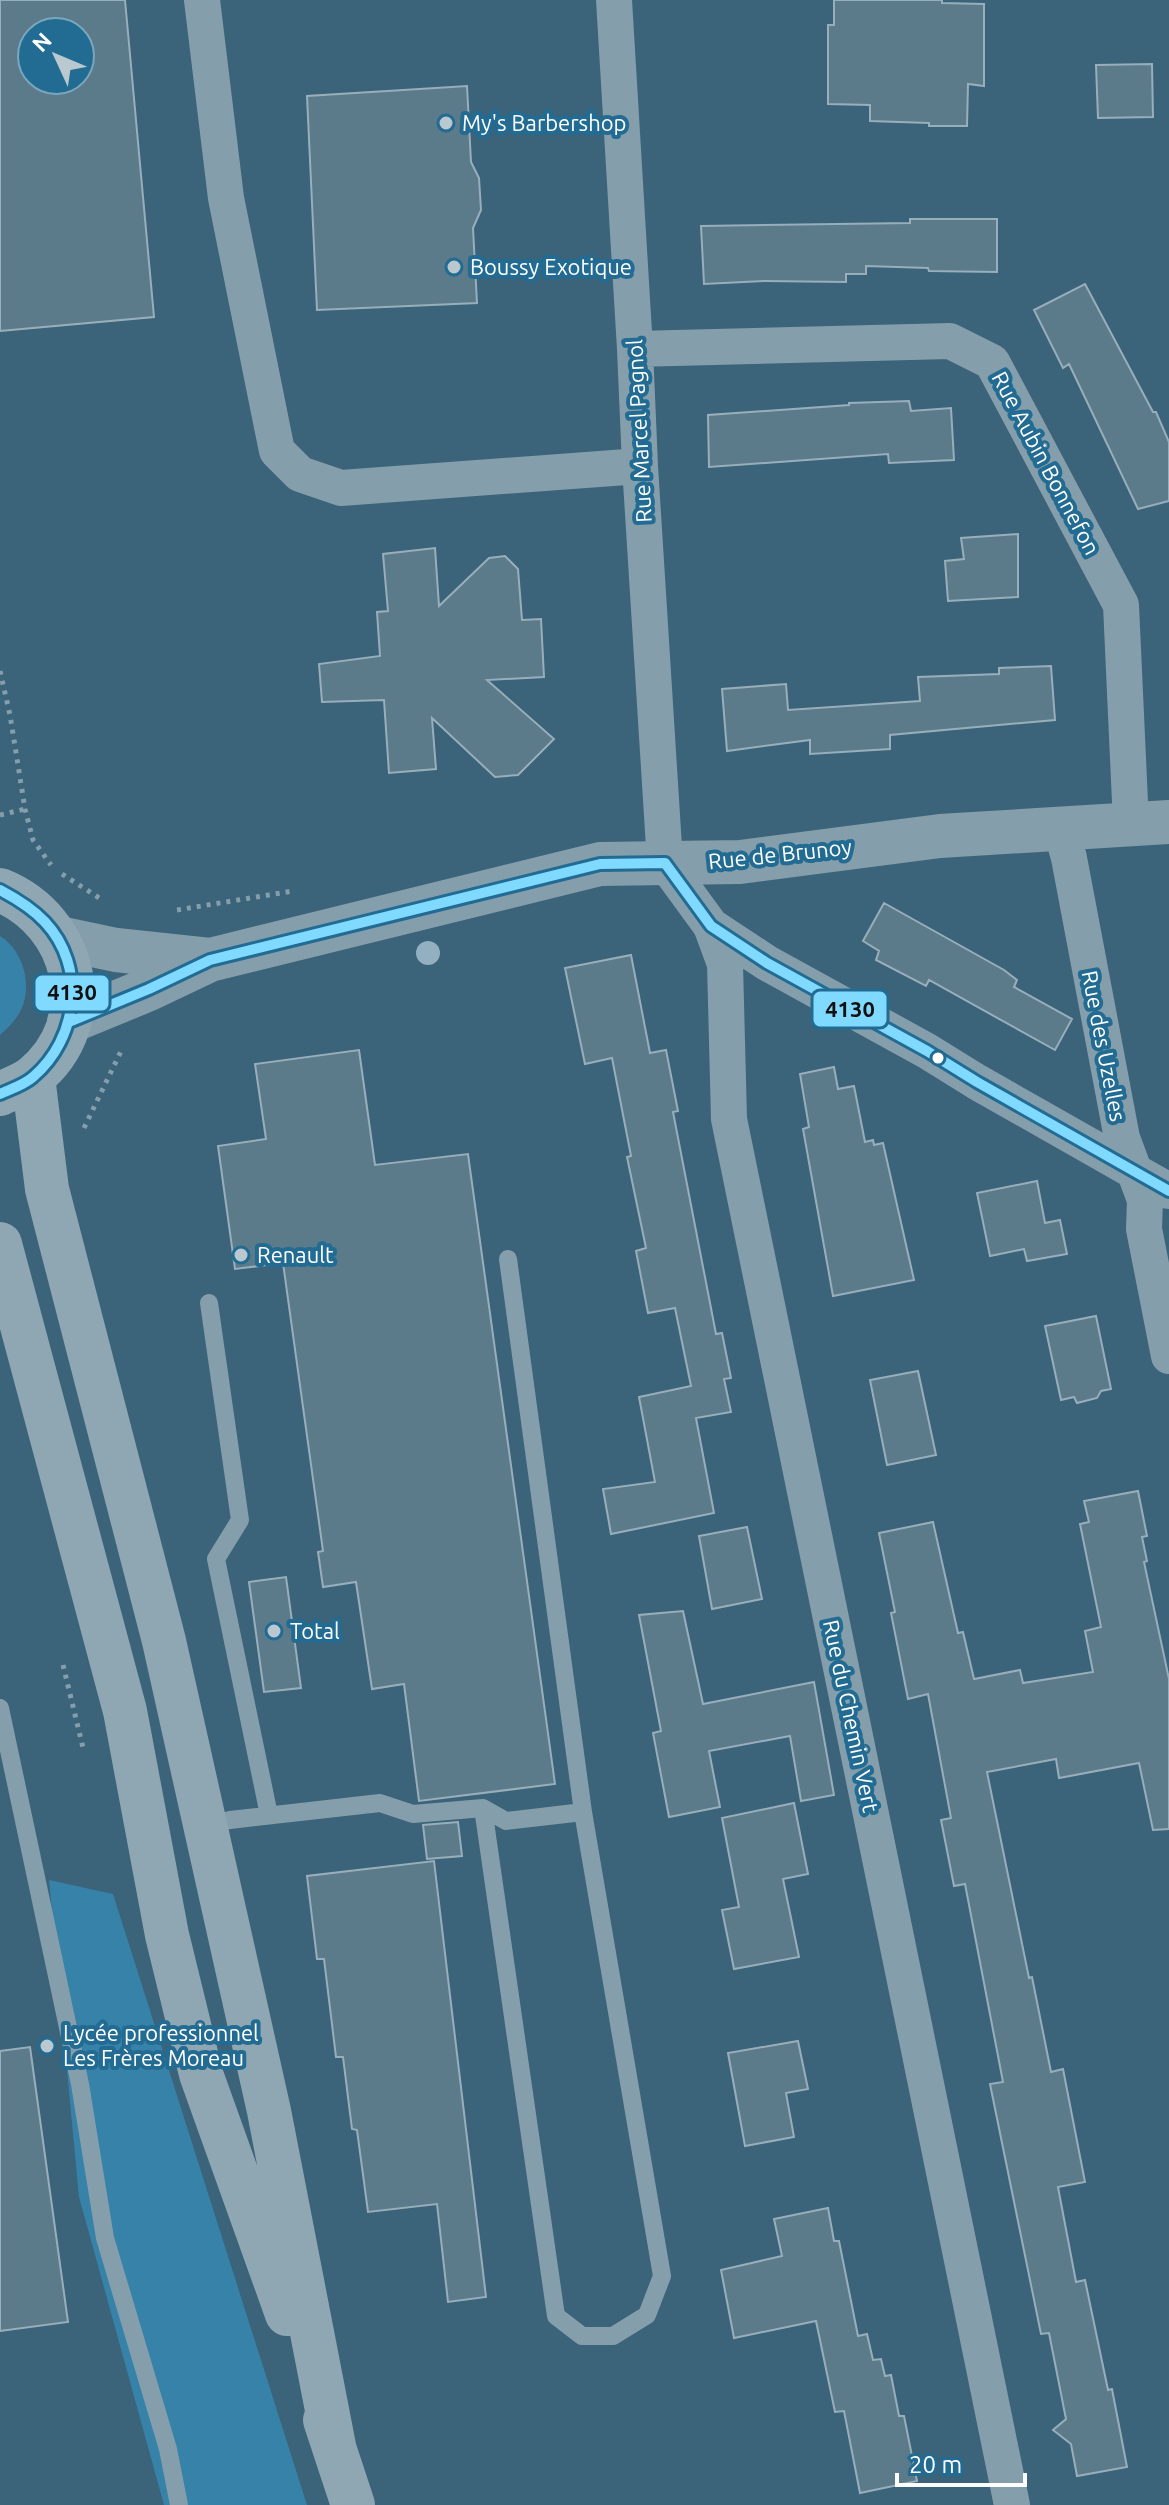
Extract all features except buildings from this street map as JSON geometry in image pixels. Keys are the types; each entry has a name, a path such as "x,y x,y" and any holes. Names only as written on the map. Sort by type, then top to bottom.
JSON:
{"main road":[{"path":"1,889 25,902 44,918 59,938 70,964 73,993 69,1022 55,1053 16,1086 47,1189 164,1641 269,2111 334,2446"},
{"path":"0,1244 125,1711 167,1935 201,2074 353,2505"}],"street":[{"path":"202,0 226,198 277,451 300,474 341,488 640,466"},
{"name":"Rue Marcel Pagnol","path":"614,0 665,863"},
{"name":"Rue Aubin Bonnefon","path":"635,349 950,341 992,362 1121,605 1150,823"},
{"name":"Rue de Brunoy","path":"69,1022 210,960 600,864 740,862 940,836 1150,823"},
{"name":"Rue des Uzelles","path":"1061,829 1122,1138 1145,1200 1144,1229 1169,1356"},
{"path":"665,863 711,926 767,963 1169,1191"},
{"name":"Rue du Chemin Vert","path":"711,926 725,964 729,1119 1012,2505"},
{"name":"Rue de Brunoy","path":"59,938 116,950 210,960"}],"lane":[{"path":"483,1808 556,2316 582,2336 613,2336 647,2315 662,2276 583,1812 508,1259"},
{"path":"209,1303 240,1520 216,1559 269,1815"},
{"path":"0,1708 80,2084 105,2238 168,2449 179,2505"},
{"path":"205,1825 380,1803 413,1814 483,1808 506,1821 583,1812"}],"path":[{"path":"0,671 33,840 53,868 104,901"},
{"path":"0,815 25,809"},
{"path":"78,1142 123,1046"}],"shaded area":[{"path":"0,936 20,959 26,990 19,1014 0,1035"},
{"path":"49,1880 113,1894 307,2505 164,2505 79,2197"}],"transit line":[{"name":"4130","path":"69,1022 210,960 600,864 665,863 711,926 767,963 1169,1191"},
{"name":"4130","path":"0,890 45,922 58,940 72,981 68,1023 60,1043 29,1080 0,1094"}],"place":[{"name":"My's Barbershop","path":"446,123"},
{"name":"Boussy Exotique","path":"454,267"},
{"name":"Renault","path":"241,1255"},
{"name":"Total","path":"274,1631"},
{"name":"Lycée professionnel Les Frères Moreau","path":"47,2046"}]}
